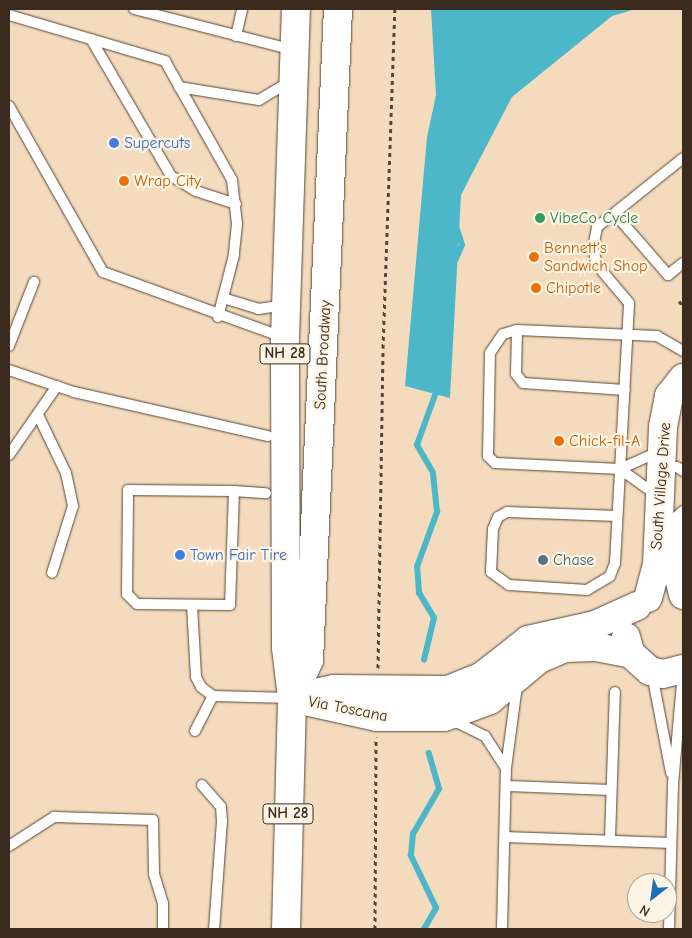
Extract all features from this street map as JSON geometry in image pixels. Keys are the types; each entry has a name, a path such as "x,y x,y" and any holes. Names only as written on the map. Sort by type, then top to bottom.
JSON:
{"main road":[{"name":"South Broadway","path":"286,929 292,698 286,648 284,338 296,9"},
{"name":"South Broadway","path":"292,698 309,660 340,12"},
{"name":"South Village Drive","path":"683,378 669,396 679,515 676,566 683,597"},
{"name":"South Village Drive","path":"640,663 626,629 642,602 656,565 658,497 674,462 683,398"},
{"name":"Via Toscana","path":"292,698 334,689 448,690 481,677 528,640 595,625 660,594 683,597"},
{"name":"Via Toscana","path":"292,698 377,718 444,717 490,700 518,680 540,659 564,648 596,647 640,663 663,674 683,670"}],"lane":[{"path":"134,9 236,36 295,64 259,100 179,87"},
{"path":"236,36 242,9"},
{"path":"9,15 165,60 226,167 236,204 234,255 218,317"},
{"path":"91,39 171,176 196,191 236,204"},
{"path":"9,106 103,272 218,317 284,338"},
{"path":"617,516 507,512 498,517 494,529 491,572 509,585 594,587 610,576 615,550 620,469 629,304 597,265 593,248 597,227 683,158"},
{"path":"615,214 668,275 683,263"},
{"path":"9,346 34,282"},
{"path":"223,298 258,309 286,305"},
{"path":"518,330 516,374 529,385 624,390"},
{"path":"674,462 620,469 495,463 488,456 490,353 502,334 518,330 627,334 668,339 683,351"},
{"path":"9,370 57,386 215,427 268,436"},
{"path":"9,455 39,417 57,386"},
{"path":"39,417 66,473 73,506 52,573"},
{"path":"620,469 658,497"},
{"path":"234,491 230,605 137,604 127,594 128,490 234,491 266,493"},
{"path":"192,605 196,677 213,696 292,698"},
{"path":"640,663 673,784"},
{"path":"669,929 673,784 683,670"},
{"path":"502,929 508,786 506,768 518,680"},
{"path":"610,839 615,692"},
{"path":"195,731 213,696"},
{"path":"444,717 485,736 506,768"},
{"path":"202,785 221,807 222,821 214,929"},
{"path":"508,786 611,790"},
{"path":"9,846 54,817 153,820 154,874 163,903 163,929"},
{"path":"505,837 610,839 671,843"}],"path":[{"path":"378,677 383,348 395,9"},
{"path":"679,301 683,306"},
{"path":"375,929 376,735"}],"water":[{"path":"431,9 636,9 612,16 512,97 461,195 450,398 405,386 427,137 436,95"}],"waterway":[{"path":"456,259 462,245 457,230"},
{"path":"424,660 434,618 419,593 417,567 437,512 433,473 417,445 438,387"},
{"path":"424,929 436,908 411,856 413,834 439,789 429,753"}],"place":[{"name":"Supercuts","path":"114,143"},
{"name":"Wrap City","path":"124,181"},
{"name":"VibeCo Cycle","path":"540,218"},
{"name":"Bennett's Sandwich Shop","path":"534,257"},
{"name":"Chipotle","path":"536,288"},
{"name":"Chick-fil-A","path":"559,441"},
{"name":"Town Fair Tire","path":"180,555"},
{"name":"Chase","path":"543,560"}]}
